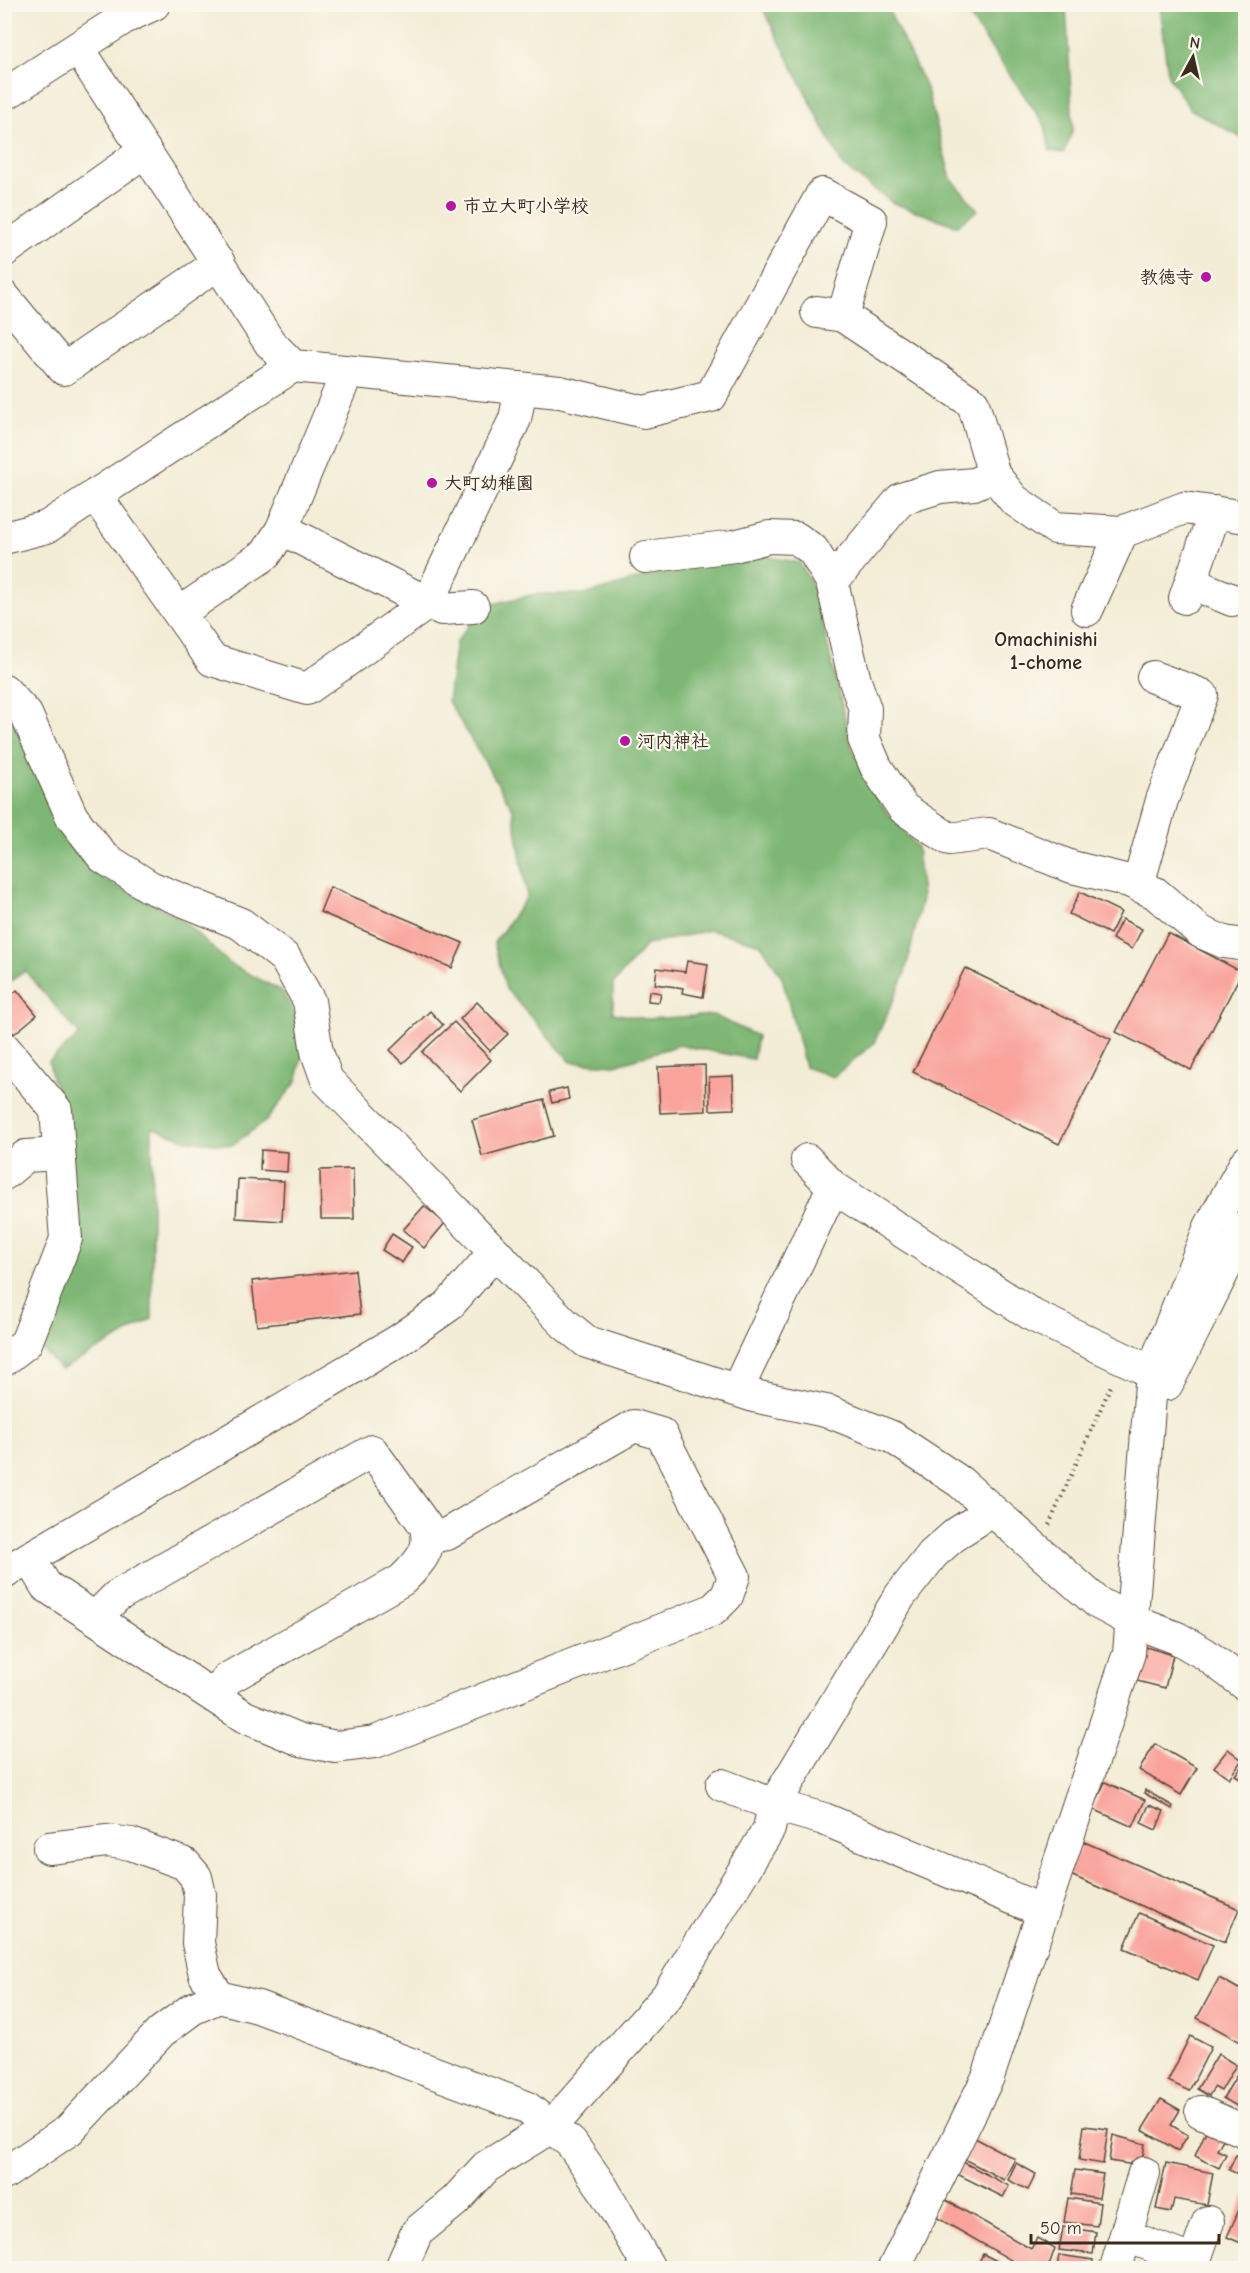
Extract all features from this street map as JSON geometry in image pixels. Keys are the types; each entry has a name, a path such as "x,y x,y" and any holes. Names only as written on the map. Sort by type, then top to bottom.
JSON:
{"street":[{"path":"4,95 78,48 119,11 154,4"},
{"path":"78,48 270,343 292,366"},
{"path":"4,251 146,151"},
{"path":"4,538 47,527 292,366 560,392 644,412 711,396 822,194 871,221 830,314 973,403 994,475 1014,500 1055,528 1122,532 1184,508 1245,517"},
{"path":"4,297 63,369 219,263"},
{"path":"179,613 266,554 282,529 342,385 344,371"},
{"path":"95,495 212,660 307,689 428,603 515,418 521,388"},
{"path":"832,582 901,499 940,487 974,484 994,475"},
{"path":"1215,512 1188,591 1232,600"},
{"path":"282,529 442,609 474,608"},
{"path":"1087,609 1122,532"},
{"path":"646,557 734,546 769,537 796,538 813,550 832,582 855,681 865,709 864,739 876,767 903,808 949,839 989,834 1072,867 1138,885 1155,893 1201,932 1224,942 1245,945"},
{"path":"1138,885 1161,800 1203,695 1153,677"},
{"path":"4,690 26,714 72,817 103,857 150,887 241,924 285,958 309,1001 317,1052 327,1080 565,1324 587,1342 737,1390 830,1412 892,1437 960,1482 1098,1603 1132,1621 1177,1638 1205,1654 1245,1685"},
{"path":"4,1360 26,1343 66,1239 56,1110 6,1052"},
{"path":"4,1174 26,1156 58,1154"},
{"path":"807,1160 833,1187 1034,1316 1152,1372"},
{"path":"894,2268 988,2077 1129,1653 1152,1372 1210,1227 1245,1162"},
{"path":"737,1390 833,1187"},
{"path":"1149,1420 1245,1226"},
{"path":"430,1537 447,1534 634,1426 661,1434 734,1576 728,1596 713,1610 375,1742 336,1747 301,1740 245,1717 17,1566 398,1341 448,1306 495,1252"},
{"path":"95,1618 117,1596 372,1451 425,1525 430,1537 423,1559 402,1580 227,1679 215,1697"},
{"path":"401,2268 417,2232 455,2201 486,2167 551,2127 668,1996 769,1829 774,1805 900,1596 933,1554 957,1533 992,1510"},
{"path":"722,1785 774,1805 824,1819 1043,1911"},
{"path":"49,1848 107,1841 131,1844 185,1864 196,1877 200,1894 198,1944 205,1975 219,1997"},
{"path":"4,2174 69,2130 161,2032 192,2010 219,1997 258,2007 526,2107 571,2143 602,2187 649,2268"},
{"path":"1201,2112 1245,2132"},
{"path":"1116,2268 1144,2173"},
{"path":"1127,2236 1193,2265 1208,2222"}],"path":[{"path":"1045,1533 1123,1358"}],"green space":[{"path":"761,5 886,5 927,90 951,179 978,210 957,226 893,203 843,166"},
{"path":"961,5 1066,5 1073,130 1064,153 1050,151 1045,125"},
{"path":"1159,5 1245,5 1245,140 1190,109 1168,76"},
{"path":"765,556 800,563 814,588 852,748 882,806 917,847 922,898 905,974 874,1043 833,1077 805,1067 782,977 761,944 710,930 646,945 613,984 613,1013 646,1019 713,1015 757,1036 753,1059 679,1045 615,1065 571,1062 506,989 494,943 527,897 513,809 448,701 456,642 484,606 536,594 587,594 669,570"},
{"path":"4,708 35,758 79,851 106,881 179,917 230,964 282,991 306,1034 297,1081 266,1121 232,1145 187,1140 152,1127 152,1319 61,1370 31,1337 68,1242 66,1107 52,1079 49,1061 80,1035 25,971 5,985"}],"building":[{"path":"330,887 463,943 452,968 320,912"},
{"path":"1080,892 1121,912 1110,934 1069,914"},
{"path":"1122,919 1142,929 1132,949 1112,939"},
{"path":"1168,933 1242,972 1191,1070 1116,1032"},
{"path":"687,961 708,964 703,997 682,993 683,988 655,984 657,968 685,972"},
{"path":"965,968 1111,1039 1059,1144 913,1072"},
{"path":"17,990 37,1015 14,1034 5,1023 5,1001"},
{"path":"649,991 661,993 659,1002 648,1001"},
{"path":"477,1002 508,1034 490,1051 460,1019"},
{"path":"430,1011 443,1025 403,1063 390,1050"},
{"path":"454,1022 491,1060 460,1091 422,1052"},
{"path":"705,1065 706,1111 660,1113 658,1067"},
{"path":"733,1076 734,1109 710,1110 709,1077"},
{"path":"567,1088 569,1099 552,1103 549,1092"},
{"path":"544,1100 554,1136 482,1156 472,1120"},
{"path":"261,1150 288,1152 287,1172 260,1170"},
{"path":"353,1169 354,1219 321,1219 320,1170"},
{"path":"238,1179 284,1181 282,1221 236,1218"},
{"path":"424,1206 445,1223 424,1248 403,1230"},
{"path":"392,1234 412,1247 402,1263 382,1250"},
{"path":"355,1270 360,1314 257,1326 252,1281"},
{"path":"1146,1647 1173,1655 1165,1688 1137,1681"},
{"path":"1155,1744 1197,1768 1181,1795 1139,1770"},
{"path":"1228,1749 1242,1760 1229,1778 1214,1767"},
{"path":"1246,1760 1246,1782 1235,1775"},
{"path":"1105,1782 1145,1800 1133,1827 1093,1809"},
{"path":"1145,1790 1173,1806 1172,1809 1144,1793"},
{"path":"1149,1805 1164,1811 1156,1830 1141,1823"},
{"path":"1082,1841 1239,1909 1225,1942 1068,1874"},
{"path":"1139,1913 1213,1945 1198,1980 1124,1948"},
{"path":"1219,1978 1246,1993 1246,2045 1197,2018"},
{"path":"1190,2036 1211,2047 1189,2091 1168,2081"},
{"path":"1218,2054 1236,2065 1221,2091 1214,2087 1209,2096 1197,2089"},
{"path":"1243,2065 1246,2066 1246,2100 1240,2108 1223,2098"},
{"path":"1161,2099 1180,2110 1171,2125 1188,2135 1178,2151 1142,2130"},
{"path":"1084,2126 1108,2129 1103,2164 1079,2160"},
{"path":"1206,2131 1223,2139 1217,2150 1226,2154 1219,2168 1195,2156"},
{"path":"1113,2135 1145,2144 1141,2166 1109,2161"},
{"path":"975,2138 1015,2159 1004,2180 964,2159"},
{"path":"1236,2155 1246,2160 1246,2172 1242,2170 1240,2175 1229,2170"},
{"path":"963,2162 1009,2186 1003,2197 957,2174"},
{"path":"1016,2163 1036,2174 1028,2190 1008,2180"},
{"path":"1166,2163 1213,2173 1207,2205 1174,2199 1171,2212 1156,2209"},
{"path":"1075,2170 1103,2174 1099,2198 1071,2194"},
{"path":"1246,2194 1246,2245 1227,2237"},
{"path":"1068,2198 1100,2203 1097,2226 1064,2222"},
{"path":"944,2199 1031,2249 1037,2238 1055,2248 1048,2268 1025,2268 934,2216"},
{"path":"1063,2227 1096,2232 1093,2254 1059,2250"},
{"path":"983,2254 1007,2266 1005,2268 976,2268"},
{"path":"1059,2255 1093,2260 1092,2268 1057,2268"}],"place":[{"name":"市立大町小学校","path":"451,206"},
{"name":"教徳寺","path":"1206,277"},
{"name":"大町幼稚園","path":"432,483"},
{"name":"河内神社","path":"625,741"}],"district":[{"name":"Omachinishi 1-chome","path":"1046,650"}]}
